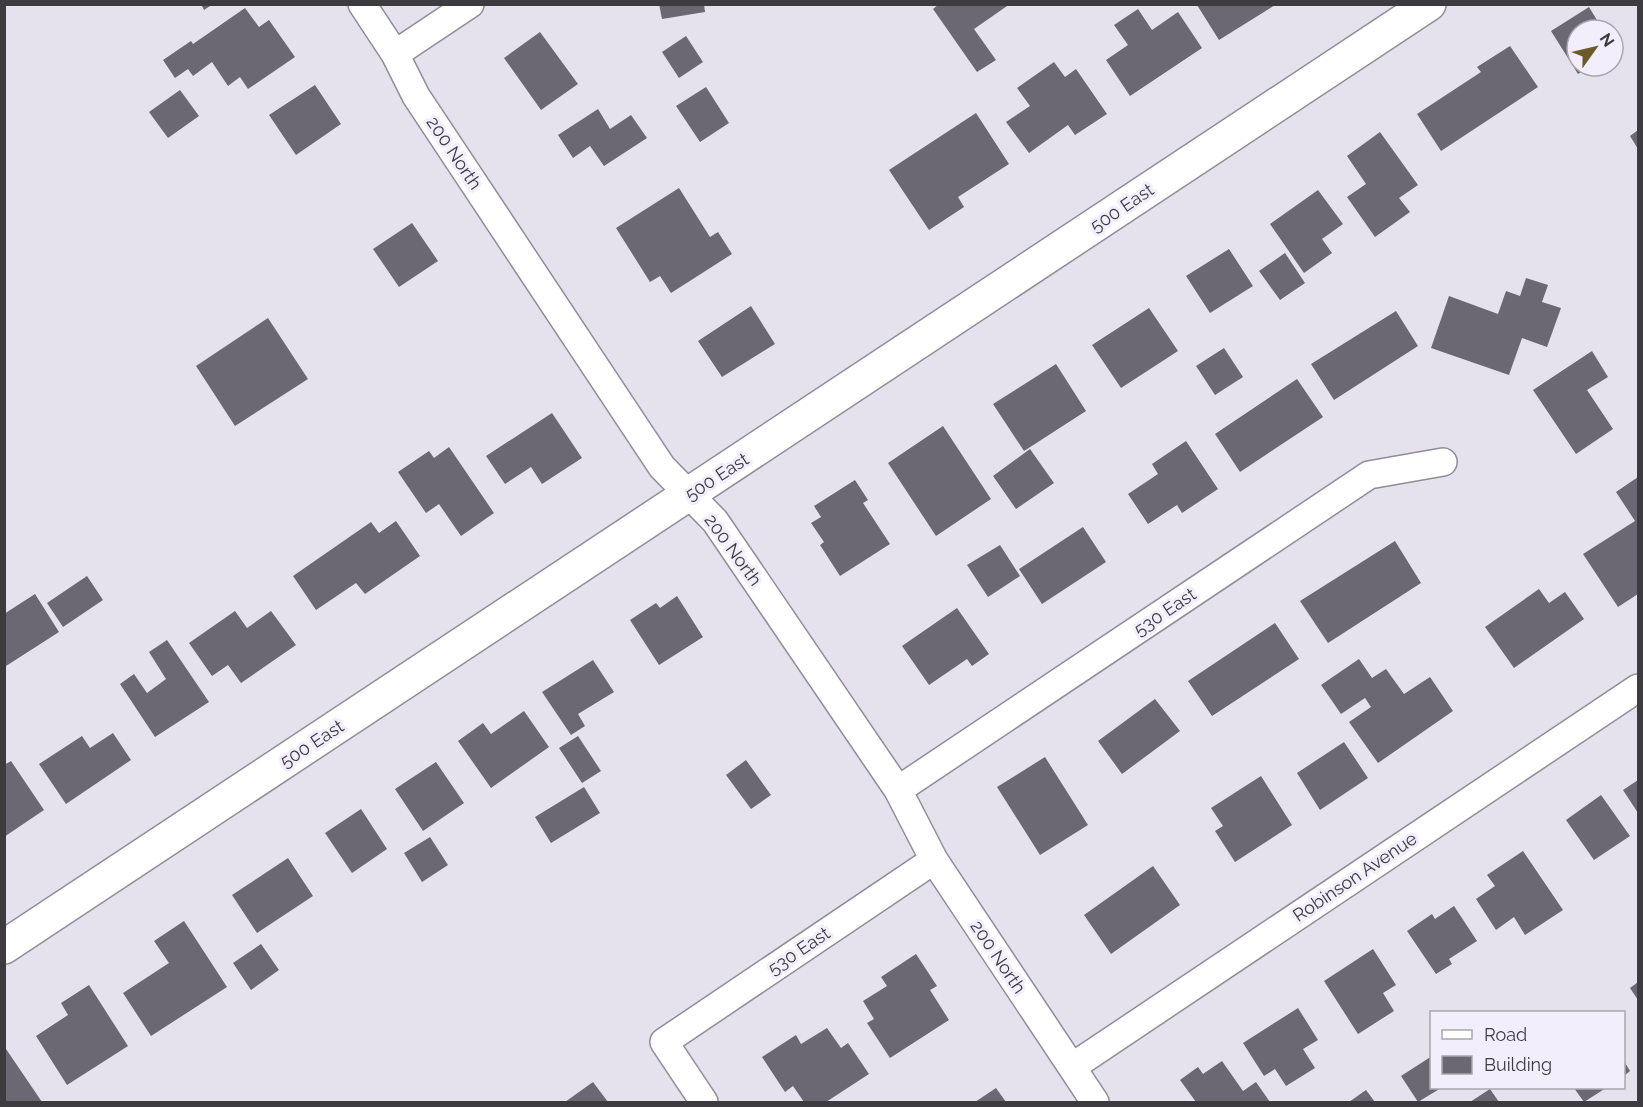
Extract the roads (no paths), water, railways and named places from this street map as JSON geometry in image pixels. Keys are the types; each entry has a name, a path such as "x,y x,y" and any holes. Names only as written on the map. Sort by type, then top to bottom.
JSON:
{"street":[{"name":"200 North","path":"362,4 395,54 416,96 662,467 715,521 898,790 934,860 1095,1102"},
{"path":"395,54 470,4"},
{"name":"500 East","path":"4,947 1429,4"},
{"name":"530 East","path":"898,790 1369,476 1443,462"},
{"name":"Robinson Avenue","path":"1072,1067 1638,688"},
{"name":"530 East","path":"704,1102 664,1042 934,860"}]}
